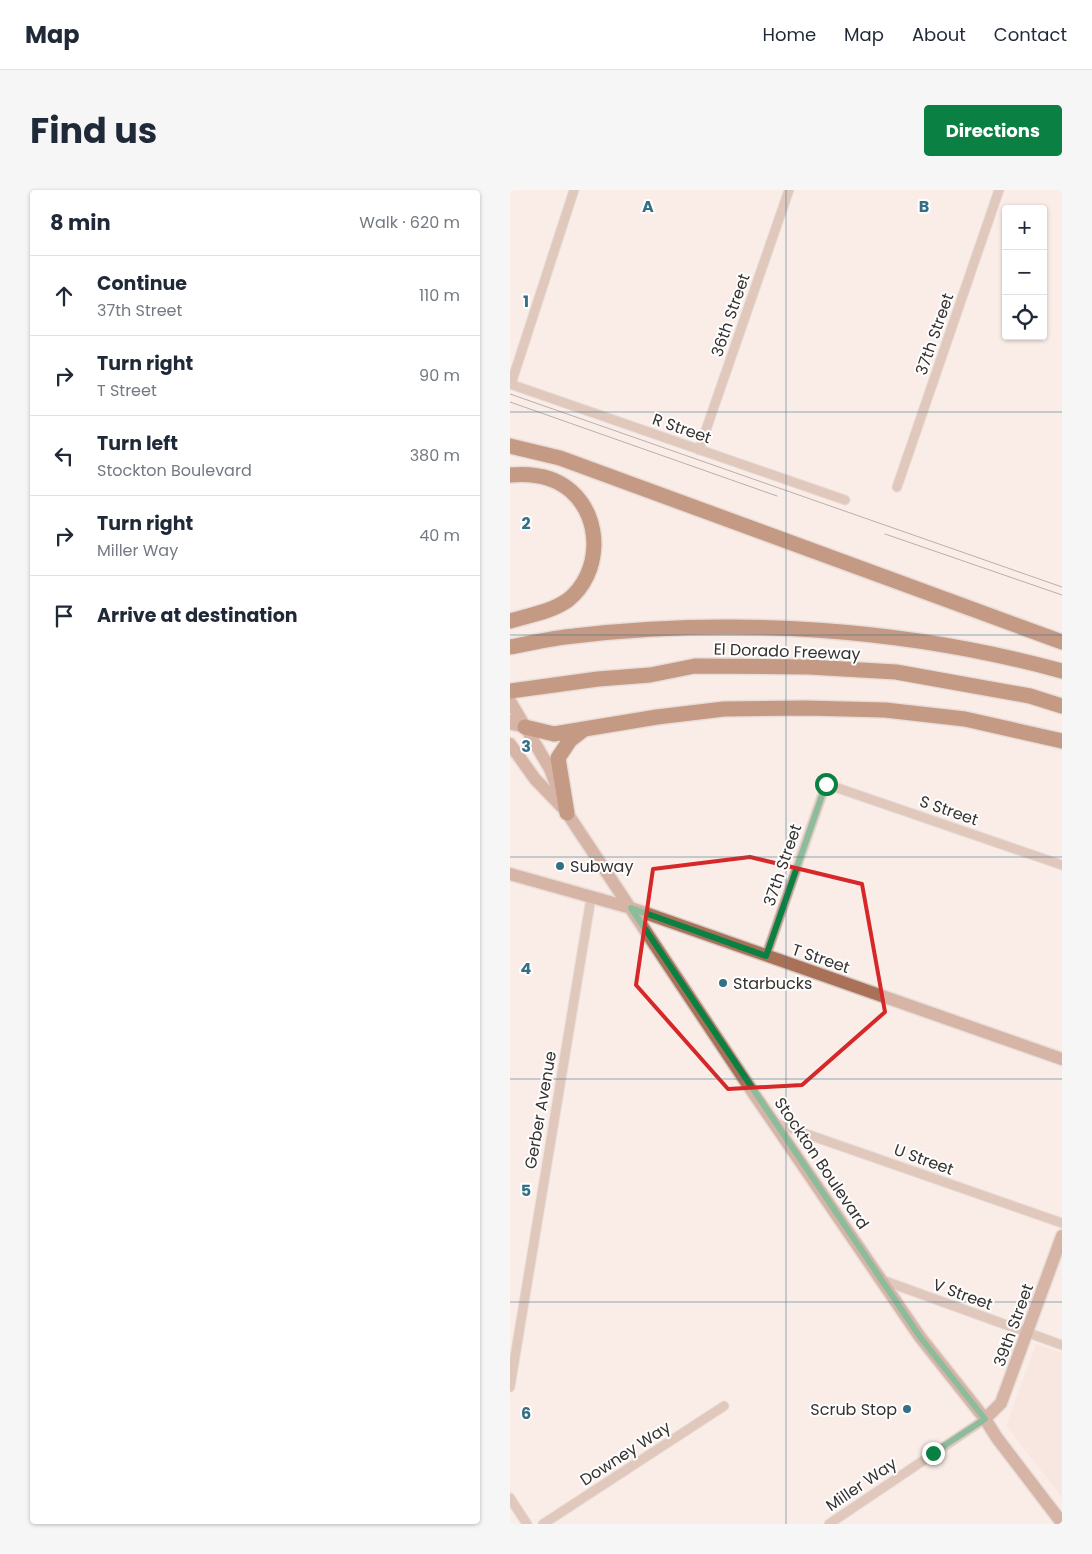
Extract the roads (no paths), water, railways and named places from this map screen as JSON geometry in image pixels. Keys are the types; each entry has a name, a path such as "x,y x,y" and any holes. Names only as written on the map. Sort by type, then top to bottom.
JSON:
{"highway":[{"path":"510,446 560,458 1062,642"},
{"path":"510,474 543,476 572,492 587,513 594,538 591,565 578,590 552,609 510,621"},
{"name":"El Dorado Freeway","path":"511,647 573,636 686,628 800,629 912,640 1024,660 1062,671"},
{"name":"El Dorado Freeway","path":"510,691 534,686 650,675 695,666 809,667 896,672 1030,696 1062,706"},
{"path":"525,727 554,734 724,709 805,708 885,710 965,719 1062,741"},
{"path":"568,813 558,758 570,740 586,728"}],"main road":[{"name":"Stockton Boulevard","path":"510,701 550,768 568,813"},
{"path":"510,721 512,724 525,727"},
{"name":"Stockton Boulevard","path":"510,744 535,779 568,813 920,1337 985,1419 997,1438 1062,1523"},
{"name":"T Street","path":"510,874 631,908 1062,1059"},
{"name":"39th Street","path":"985,1419 1001,1404 1062,1236"}],"street":[{"path":"511,384 574,190"},
{"name":"36th Street","path":"699,450 789,190"},
{"name":"37th Street","path":"897,487 1000,190"},
{"name":"R Street","path":"511,384 845,500"},
{"name":"37th Street","path":"766,956 826,784"},
{"name":"S Street","path":"826,784 1062,865"},
{"name":"Gerber Avenue","path":"510,1386 591,898"},
{"name":"U Street","path":"775,1123 1062,1223"},
{"name":"V Street","path":"881,1280 1062,1345"},
{"name":"Downey Way","path":"543,1524 724,1406"},
{"name":"Miller Way","path":"829,1524 985,1419"},
{"path":"510,1498 527,1524"}],"tram line":[{"path":"510,394 1062,587"},
{"path":"510,402 777,496"},
{"path":"885,534 1062,595"}],"place":[{"name":"Subway","path":"560,866"},
{"name":"Starbucks","path":"723,983"},
{"name":"Scrub Stop","path":"907,1409"}]}
